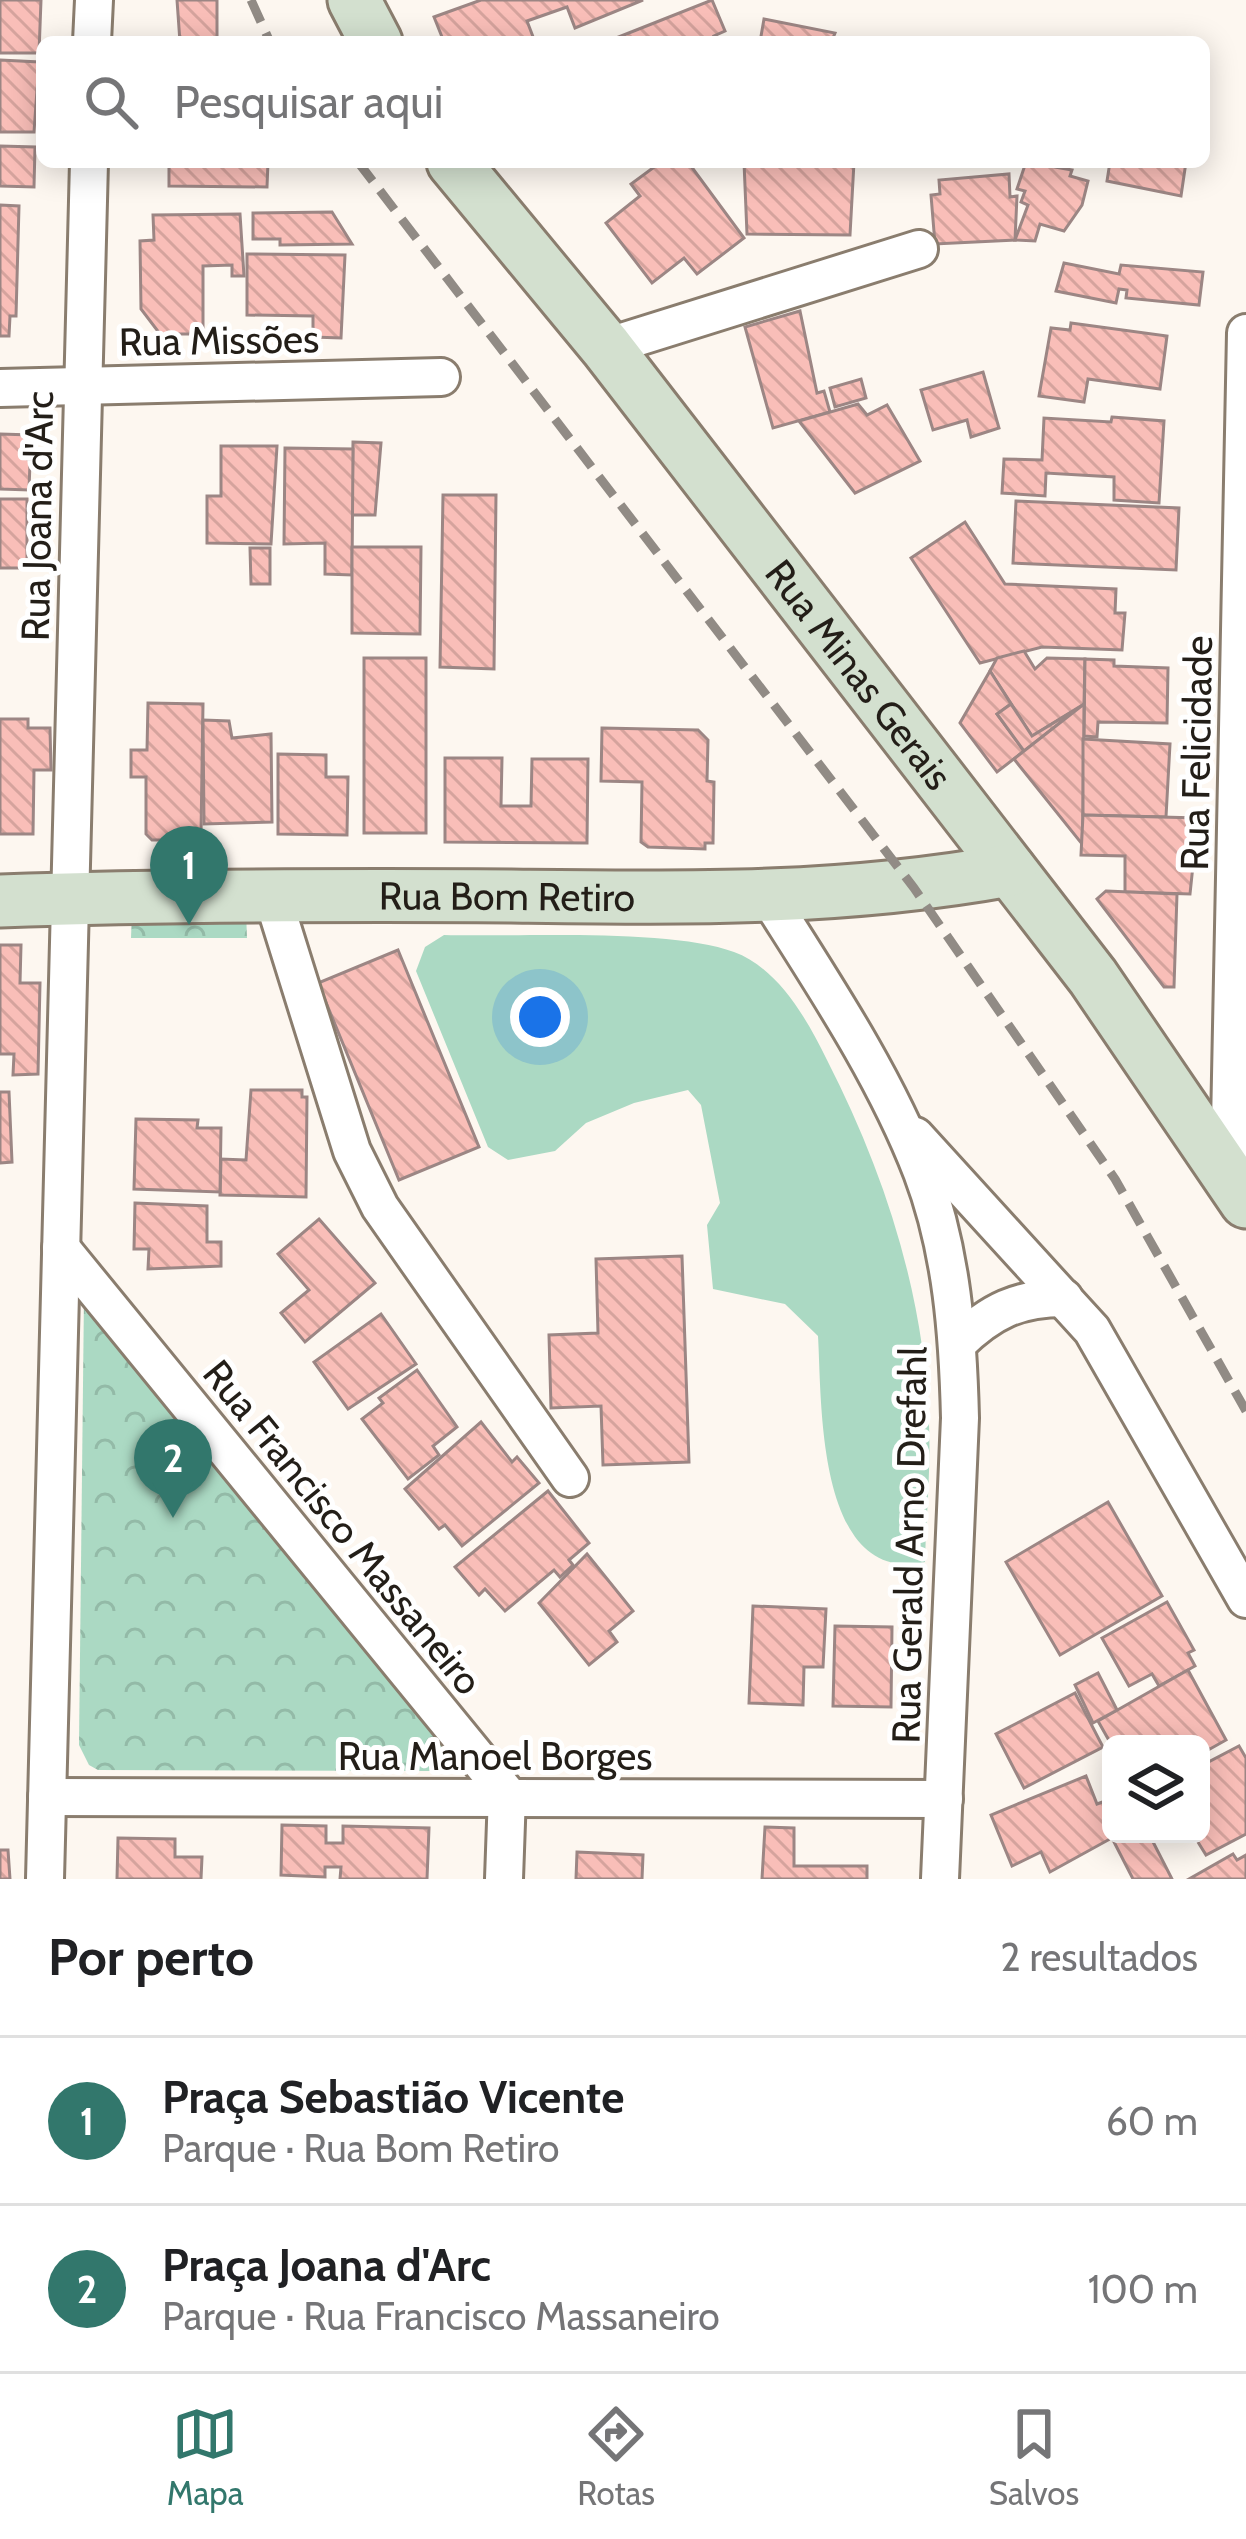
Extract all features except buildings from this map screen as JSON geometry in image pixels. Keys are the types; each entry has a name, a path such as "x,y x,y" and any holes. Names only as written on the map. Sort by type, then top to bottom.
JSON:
{"main road":[{"path":"354,0 373,36"},
{"name":"Rua Minas Gerais","path":"458,168 606,347 1115,1007 1238,1188"},
{"name":"Rua Bom Retiro","path":"0,901 272,895 769,898 863,894 1010,870"}],"street":[{"path":"92,36 94,0"},
{"name":"Rua Joana d'Arc","path":"45,1879 89,168"},
{"path":"606,347 919,249"},
{"name":"Rua Felicidade","path":"1238,1188 1246,333"},
{"name":"Rua Missões","path":"0,388 441,377"},
{"path":"272,895 352,1151 370,1188 422,1273 569,1478"},
{"name":"Rua Gerald Arno Drefahl","path":"769,898 895,1113 935,1214 958,1343 960,1418 940,1879"},
{"path":"895,1113 1064,1298 1118,1368 1246,1599"},
{"name":"Rua Francisco Massaneiro","path":"61,1248 507,1798"},
{"path":"958,1343 1000,1309 1022,1300 1064,1298"},
{"name":"Rua Manoel Borges","path":"47,1797 944,1798"},
{"path":"503,1879 507,1798"}],"green space":[{"path":"246,911 247,938 131,938 132,912"},
{"path":"444,935 593,935 706,944 750,960 789,997 819,1044 867,1147 910,1283 920,1330 929,1425 925,1562 889,1562 863,1546 844,1518 825,1442 818,1336 785,1304 713,1289 707,1225 720,1203 701,1105 688,1090 634,1103 586,1123 555,1151 508,1160 488,1147 416,971 425,947"},
{"path":"84,1295 446,1741 431,1771 98,1770 89,1765 79,1745"}],"railway":[{"path":"251,0 267,36"},
{"path":"363,168 914,888 1115,1179 1246,1411"}],"place":[{"name":"Praça Sebastião Vicente","path":"189,925"},
{"name":"Praça Joana d'Arc","path":"173,1518"}]}
